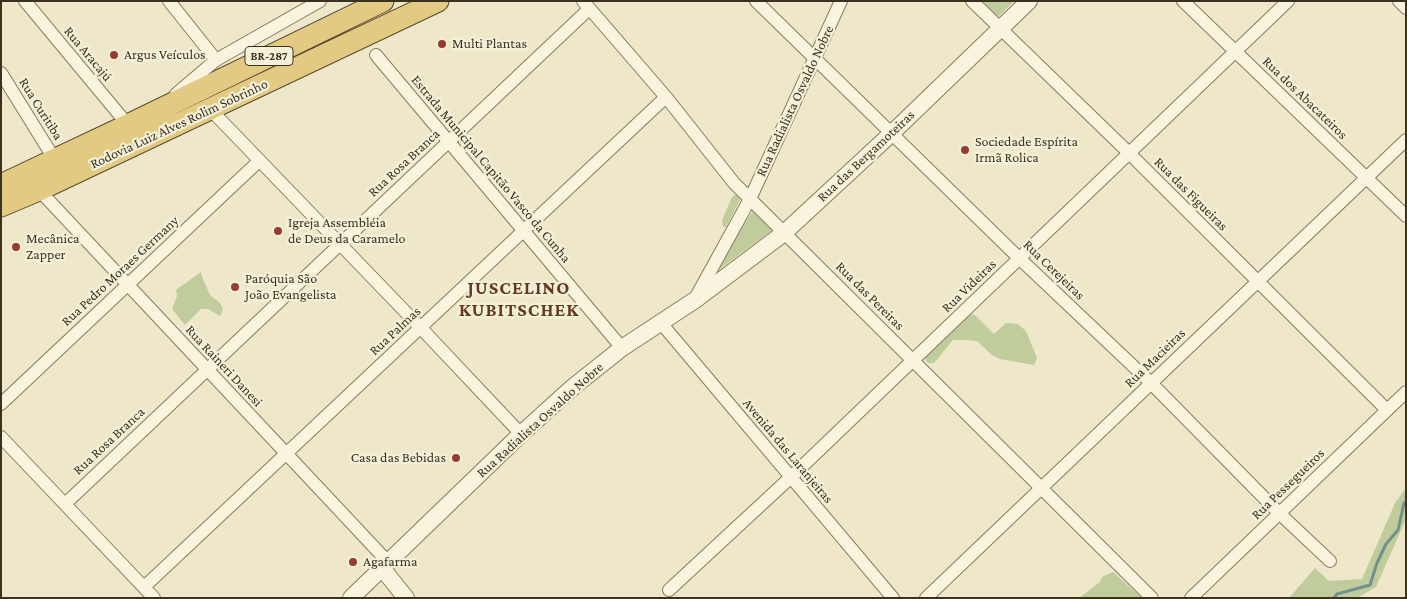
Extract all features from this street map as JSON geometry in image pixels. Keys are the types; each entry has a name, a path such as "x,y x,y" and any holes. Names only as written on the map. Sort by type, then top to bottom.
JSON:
{"highway":[{"name":"Rodovia Luiz Alves Rolim Sobrinho","path":"1,185 383,1"},
{"name":"Rodovia Luiz Alves Rolim Sobrinho","path":"1,206 39,190 438,1"}],"street":[{"name":"Rua Aracajú","path":"25,1 128,125"},
{"path":"169,1 216,60"},
{"path":"155,111 216,60 320,1"},
{"name":"Rua Cerejeiras","path":"756,1 1019,258 1151,383 1279,513 1330,561"},
{"name":"Rua Radialista Osvaldo Nobre","path":"351,598 521,434 573,387 622,348 695,300 750,199 841,1"},
{"name":"Rua das Figueiras","path":"972,1 1130,153 1387,410"},
{"name":"Rua das Bergamoteiras","path":"695,300 784,233 892,133 1029,1"},
{"name":"Rua dos Abacateiros","path":"1183,1 1406,216"},
{"name":"Rua Videiras","path":"669,590 791,477 1288,1"},
{"path":"1399,1 1406,8"},
{"name":"Rua das Pereiras","path":"586,5 666,97 734,183 1152,598"},
{"name":"Rua Rosa Branca","path":"65,504 448,142 586,5"},
{"name":"Estrada Municipal Capitão Vasco da Cunha","path":"376,55 622,348"},
{"name":"Rua Curitiba","path":"1,73 55,160"},
{"name":"Rua Palmas","path":"144,587 666,97"},
{"path":"210,109 521,434"},
{"name":"Rua Macieiras","path":"926,598 1406,140"},
{"name":"Rua Pedro Moraes Germany","path":"1,404 259,161"},
{"name":"Rua Raineri Danesi","path":"39,190 286,454 385,565"},
{"name":"Avenida das Laranjeiras","path":"660,323 893,598"},
{"name":"Rua Pessegueiros","path":"1191,598 1406,392"},
{"path":"1,437 154,598"},
{"path":"385,565 406,598"}],"green space":[{"path":"982,1 1014,1 998,17"},
{"path":"736,194 739,195 740,200 726,227 723,227 722,220 732,197"},
{"path":"754,209 774,229 714,273"},
{"path":"201,272 210,295 220,303 223,309 220,316 208,309 201,309 185,325 172,309 177,296 176,290"},
{"path":"969,314 975,315 994,334 1006,323 1018,324 1026,331 1037,358 1034,365 1000,359 992,355 977,341 964,340 953,340 934,363 928,363 925,355"},
{"path":"1406,488 1406,519 1376,587 1357,598 1289,598 1315,568 1329,581 1362,579 1395,503"},
{"path":"1113,572 1142,598 1079,598 1100,582 1102,577"}],"waterway":[{"path":"1334,598 1337,594 1370,585 1386,544 1398,530 1404,503 1406,502"}],"place":[{"name":"Multi Plantas","path":"442,44"},
{"name":"Argus Veículos","path":"114,55"},
{"name":"Sociedade Espírita Irmã Rolica","path":"965,150"},
{"name":"Igreja Assembléia de Deus da Caramelo","path":"278,231"},
{"name":"Mecânica Zapper","path":"16,247"},
{"name":"Paróquia São João Evangelista","path":"235,287"},
{"name":"Casa das Bebidas","path":"456,458"},
{"name":"Agafarma","path":"353,562"}],"district":[{"name":"JUSCELINO KUBITSCHEK","path":"519,299"}]}
